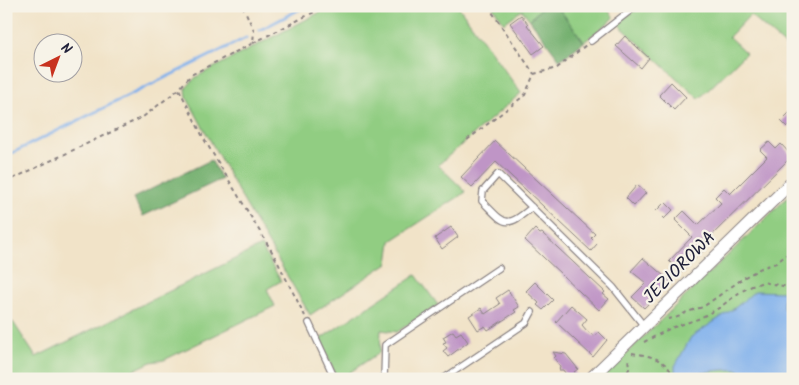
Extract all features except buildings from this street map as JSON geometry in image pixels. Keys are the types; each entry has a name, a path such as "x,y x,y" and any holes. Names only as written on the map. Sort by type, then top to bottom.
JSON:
{"street":[{"name":"JEZIOROWA","path":"590,379 793,180"}],"lane":[{"path":"591,41 636,6"},
{"path":"532,207 518,219 503,222 482,201 483,191 498,174 532,207 612,287 644,326"},
{"path":"384,379 385,345 500,268"},
{"path":"444,379 526,323 532,312"},
{"path":"309,323 335,379"}],"path":[{"path":"243,6 254,31 253,43"},
{"path":"6,182 143,117 179,89 191,75 326,6"},
{"path":"488,6 534,74"},
{"path":"534,74 557,68 591,41"},
{"path":"467,140 525,95 534,74"},
{"path":"179,89 204,139 274,255 309,323"},
{"path":"653,317 668,319 678,317 703,306 745,277 761,268 776,263 793,250"},
{"path":"640,344 666,330 698,319 719,308 740,292 752,286 763,282 793,288"},
{"path":"624,379 629,369 628,358 633,350"},
{"path":"630,353 658,359 667,365 674,379"}],"green space":[{"path":"332,6 458,6 521,93 438,165 466,192 391,241 388,263 310,315 239,193 187,98 186,88 196,77"},
{"path":"492,6 543,6 530,20 522,10 504,23"},
{"path":"543,6 557,6 584,42 560,60 530,20"},
{"path":"557,6 606,6 614,18 584,42"},
{"path":"638,6 790,6 793,9 793,47 790,50 750,15 729,37 746,53 699,99 617,23"},
{"path":"211,160 222,179 143,216 133,198"},
{"path":"793,192 793,379 600,379"},
{"path":"261,246 281,281 267,289 275,306 164,360 151,362 115,379 6,379 6,325 13,322 36,357"},
{"path":"416,275 438,305 397,332 381,330 380,352 340,379 337,379 320,339"}],"water":[{"path":"755,291 784,292 783,308 789,313 793,312 793,379 743,379 739,370 711,371 683,378 675,377 675,366 691,337 736,307"}],"waterway":[{"path":"260,30 306,6"},
{"path":"6,156 246,38"}]}
